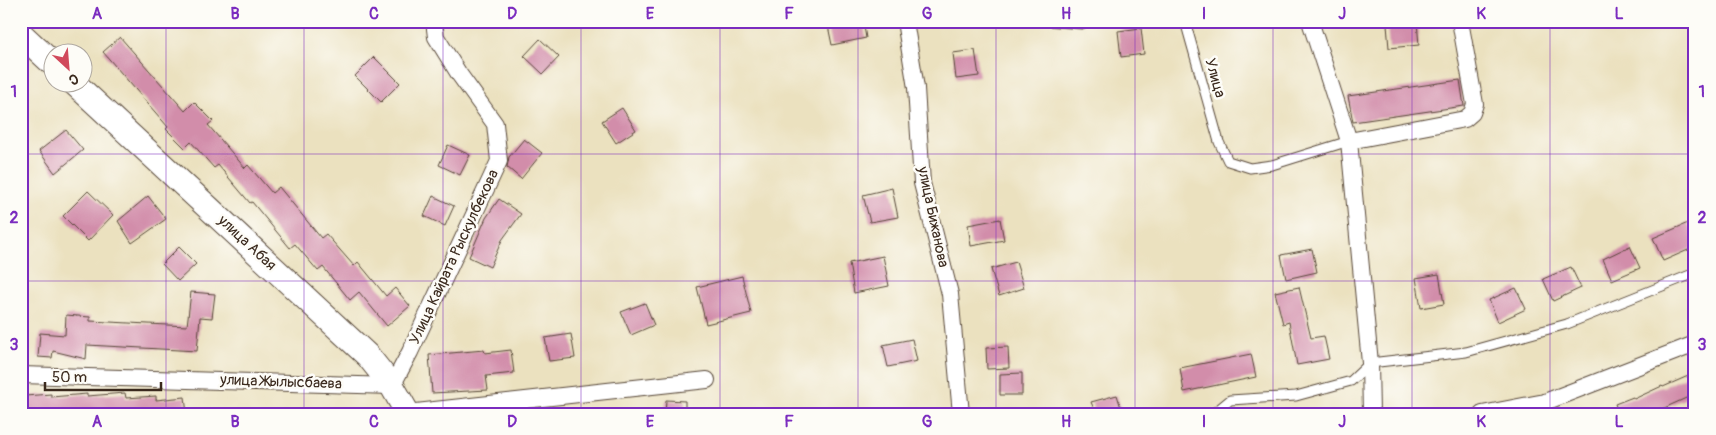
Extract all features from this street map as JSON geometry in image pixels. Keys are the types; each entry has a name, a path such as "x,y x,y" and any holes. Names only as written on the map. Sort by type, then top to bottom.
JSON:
{"street":[{"name":"Улица Кайрата Рыскулбекова","path":"392,386 414,344 499,161 495,124 459,74 436,37 434,21"},
{"name":"улица Бижанова","path":"905,21 916,88 922,183 950,294 960,414"},
{"path":"1310,21 1349,141 1370,363 1371,414"},
{"path":"1349,141 1465,119 1472,113 1476,104 1460,21"},
{"path":"21,34 42,54"},
{"name":"улица Абая","path":"84,92 368,356 392,386 408,414"},
{"path":"1482,414 1545,402 1695,344"},
{"name":"улица Жылысбаева","path":"21,375 392,386"},
{"path":"408,414 707,380"}],"lane":[{"path":"1047,21 1082,24 1089,21"},
{"name":"Улица","path":"1185,21 1219,142 1228,161 1250,168 1272,165 1349,141"},
{"path":"1213,414 1230,400 1296,396 1351,381 1370,363 1466,352 1567,324 1695,273"}],"building":[{"path":"827,21 863,21 866,38 832,45"},
{"path":"1417,22 1419,45 1389,48 1387,25"},
{"path":"1141,28 1144,54 1121,57 1118,31"},
{"path":"120,37 185,111 194,102 213,121 208,125 245,168 248,165 272,193 279,187 321,238 326,234 354,266 358,262 386,296 395,288 410,306 387,326 359,292 350,300 323,267 318,271 295,244 290,248 218,165 214,168 191,142 185,148 166,129 168,127 103,52"},
{"path":"540,39 559,57 543,74 524,56"},
{"path":"975,50 979,76 956,79 953,53"},
{"path":"374,57 400,83 381,102 355,76"},
{"path":"1460,80 1464,106 1353,122 1348,96"},
{"path":"622,108 636,130 616,143 602,121"},
{"path":"66,130 83,150 55,173 39,151"},
{"path":"524,139 542,153 521,179 507,167 509,157"},
{"path":"448,145 470,155 460,175 439,165"},
{"path":"892,188 898,217 870,222 863,195"},
{"path":"88,191 113,215 88,241 63,216"},
{"path":"148,196 166,219 132,243 118,221"},
{"path":"433,196 454,206 445,226 424,216"},
{"path":"499,199 521,214 502,240 490,267 469,257 486,218"},
{"path":"1000,219 1004,240 971,246 968,225"},
{"path":"1688,223 1695,239 1695,247 1663,261 1653,238"},
{"path":"1630,246 1640,268 1612,280 1603,259"},
{"path":"179,247 196,264 178,281 162,264"},
{"path":"1312,249 1317,272 1286,279 1281,255"},
{"path":"883,256 889,286 854,293 849,263"},
{"path":"1016,262 1024,288 999,296 991,269"},
{"path":"1571,267 1581,288 1553,301 1543,279"},
{"path":"1439,274 1444,304 1421,308 1416,278"},
{"path":"742,276 751,313 706,324 697,287"},
{"path":"1299,287 1311,338 1324,336 1329,359 1297,365 1289,322 1283,324 1275,292"},
{"path":"1516,288 1526,309 1498,322 1489,300"},
{"path":"191,292 215,294 212,318 200,317 197,351 87,345 86,359 53,351 52,358 38,357 40,333 65,335 66,315 90,317 90,321 187,326"},
{"path":"645,303 654,325 631,335 621,312"},
{"path":"571,334 575,358 549,361 545,338"},
{"path":"912,339 917,361 888,367 883,345"},
{"path":"1008,347 1009,368 987,369 986,348"},
{"path":"484,350 485,353 511,350 514,373 486,376 488,390 432,393 429,355"},
{"path":"1251,354 1256,377 1184,392 1180,368"},
{"path":"1022,373 1022,395 1000,395 1000,374"},
{"path":"1695,373 1695,394 1651,414 1619,414 1615,404 1633,397 1634,399"},
{"path":"125,393 126,398 156,396 156,400 185,397 187,414 26,414 25,396 51,394 51,397 87,394 87,396"},
{"path":"1117,395 1123,414 1096,414 1091,402"},
{"path":"666,400 685,401 685,414 665,414"}]}
